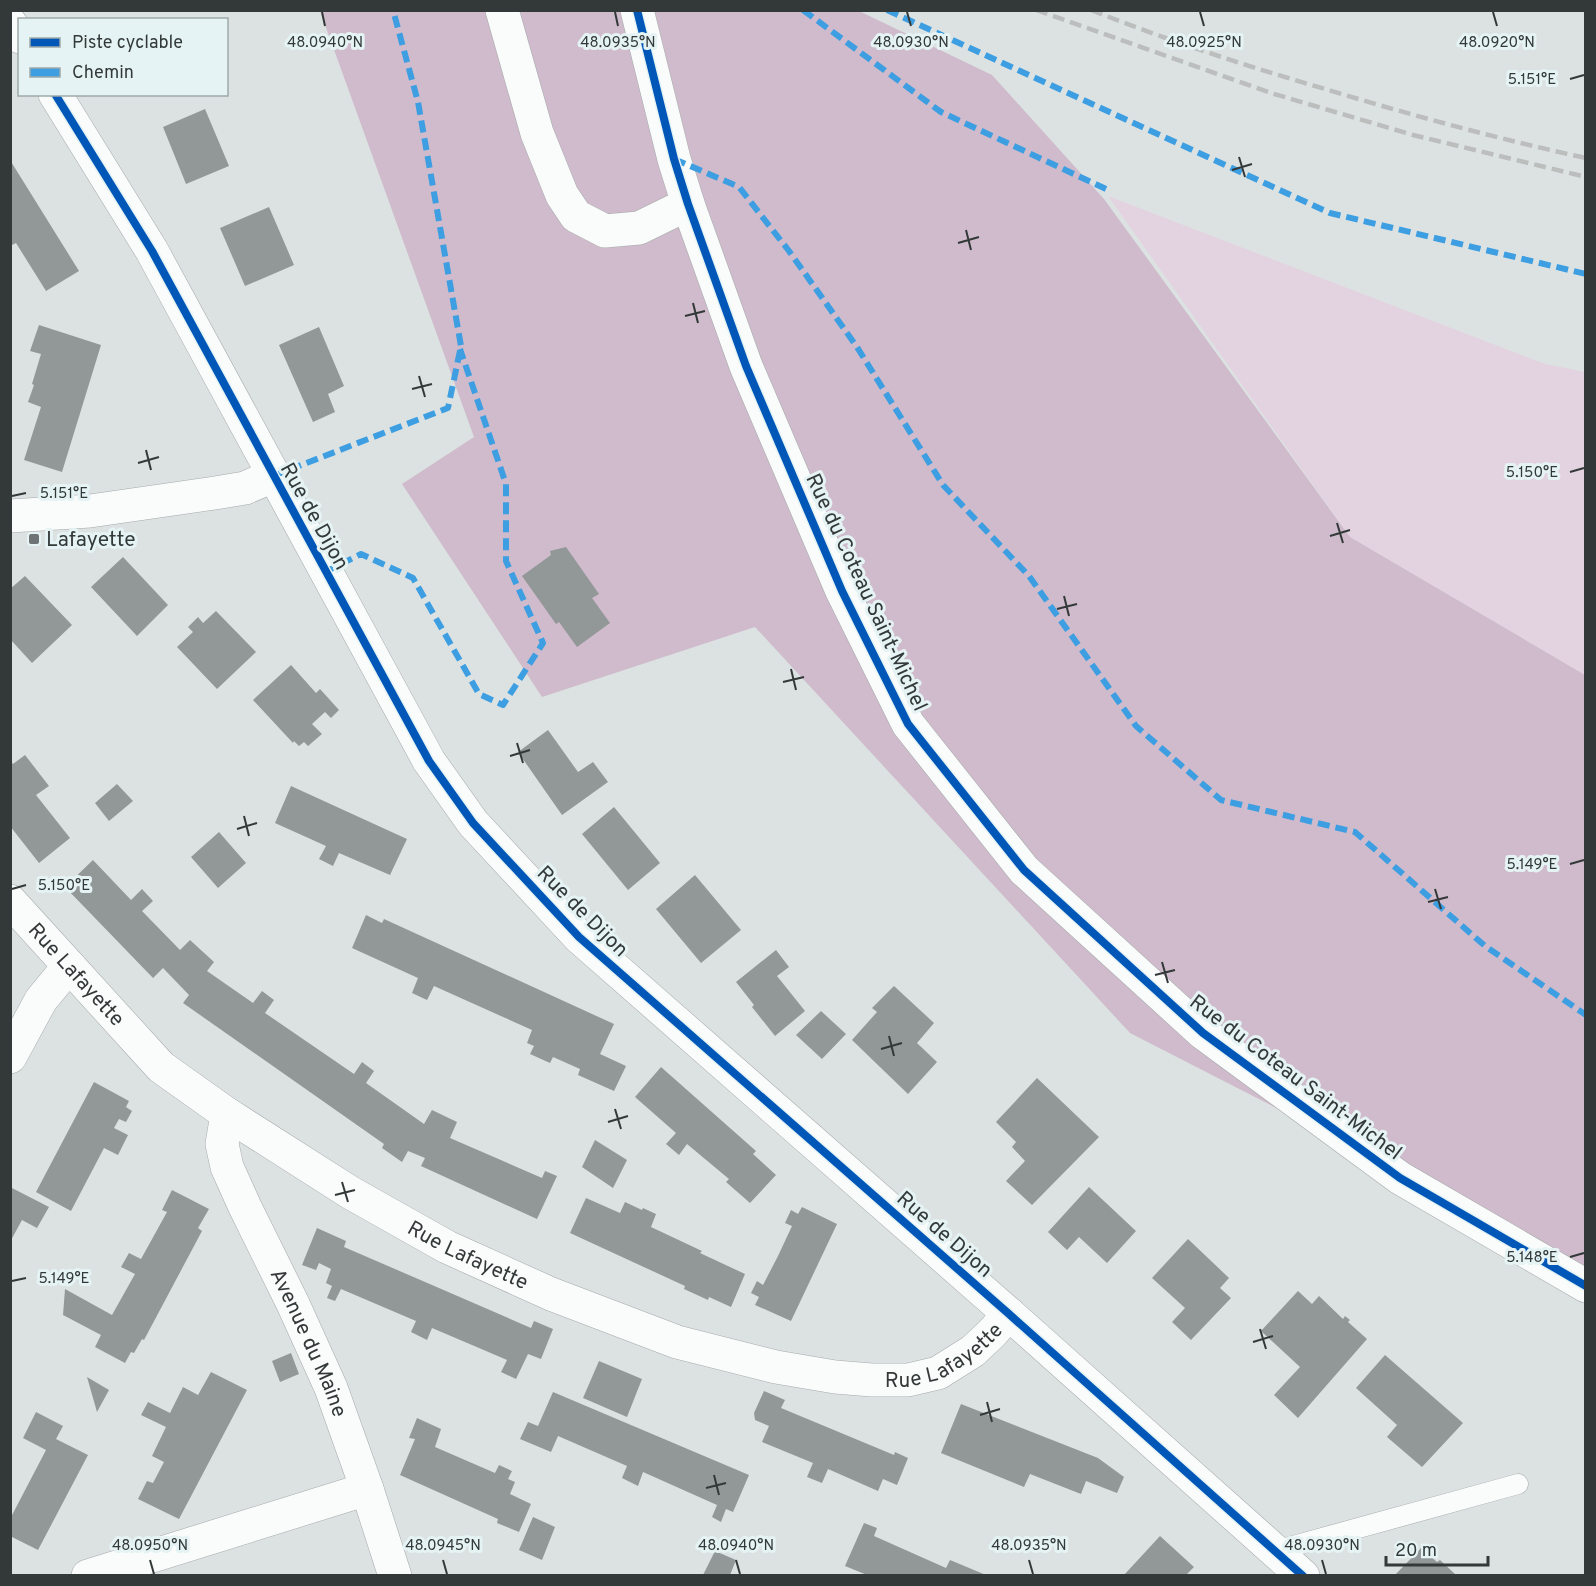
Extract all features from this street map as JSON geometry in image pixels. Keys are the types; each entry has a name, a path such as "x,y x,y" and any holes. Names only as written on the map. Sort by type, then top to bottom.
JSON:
{"street":[{"path":"502,10 537,133 562,195 576,216 605,231 639,228 688,204"},
{"name":"Rue du Coteau Saint-Michel","path":"638,10 688,204 746,366 842,591 908,724 1024,870 1213,1040 1400,1178 1586,1286"},
{"name":"Rue de Dijon","path":"56,96 152,251 429,761 473,823 579,937 1303,1575"},
{"path":"10,516 90,511 215,494 245,488 273,476"},
{"name":"Rue Lafayette","path":"10,901 161,1067 226,1114 351,1192 458,1252 551,1294 677,1341 776,1367 835,1377 908,1380 938,1373 973,1350 1009,1314"},
{"path":"10,1057 41,1000 69,966"},
{"name":"Avenue du Maine","path":"226,1114 222,1144 227,1167 331,1388 395,1575"},
{"path":"88,1575 367,1489"}],"lane":[{"path":"1275,1551 1518,1485"}],"shaded area":[{"path":"320,11 859,11 992,75 1104,199 1350,537 1585,675 1585,1266 1130,1033 755,627 542,697 402,484 474,437"},
{"path":"1108,196 1545,364 1585,372 1585,675 1350,537"}],"building":[{"path":"205,109 229,166 186,184 163,127"},
{"path":"10,160 79,271 46,291 16,243 10,246"},
{"path":"269,207 294,265 245,286 220,228"},
{"path":"39,325 101,345 62,472 24,460 41,407 28,402 41,354 30,351"},
{"path":"319,327 344,386 328,394 335,412 313,422 279,345"},
{"path":"566,547 599,594 592,598 610,623 577,647 559,622 556,624 522,576 551,555 550,551"},
{"path":"123,557 168,605 137,636 91,587"},
{"path":"25,576 72,625 32,663 10,639 10,589"},
{"path":"216,611 256,652 217,689 177,647 193,632 188,627 198,617 203,623"},
{"path":"291,665 316,693 320,689 339,710 331,718 325,712 312,724 322,734 308,746 304,742 299,746 294,741 293,743 253,700"},
{"path":"548,730 578,772 593,762 608,782 562,815 518,752"},
{"path":"25,755 49,786 36,795 70,838 39,863 10,826 10,760 13,764"},
{"path":"117,784 133,801 109,821 95,803"},
{"path":"291,786 407,839 390,875 339,853 333,866 319,859 326,846 275,823"},
{"path":"614,807 660,863 628,890 582,834"},
{"path":"219,832 246,863 218,888 191,857"},
{"path":"93,860 131,900 142,889 153,901 142,911 180,950 190,940 214,962 207,971 253,1003 262,991 274,1000 265,1013 354,1074 362,1062 374,1071 366,1083 424,1124 432,1110 457,1122 450,1138 542,1178 545,1171 557,1176 537,1219 421,1166 425,1158 408,1151 402,1162 382,1148 384,1144 183,1003 189,995 163,968 153,978 65,887"},
{"path":"695,875 741,930 701,963 656,909"},
{"path":"366,915 382,923 384,919 614,1024 600,1054 626,1066 614,1091 578,1075 580,1069 553,1057 550,1063 530,1054 534,1046 527,1043 532,1030 434,986 427,1000 412,993 418,978 352,948"},
{"path":"776,950 789,967 777,976 805,1011 775,1036 736,982"},
{"path":"894,986 934,1023 917,1043 937,1062 908,1094 852,1040 877,1012 872,1008"},
{"path":"821,1011 846,1034 822,1059 796,1035"},
{"path":"661,1067 756,1151 753,1154 776,1175 750,1203 726,1182 729,1179 687,1144 679,1155 666,1144 676,1133 635,1097"},
{"path":"1037,1078 1099,1137 1032,1205 1006,1181 1025,1161 1012,1147 1016,1142 996,1122"},
{"path":"94,1082 129,1101 126,1107 132,1111 126,1122 119,1119 114,1128 128,1135 118,1155 104,1148 71,1211 36,1192"},
{"path":"595,1140 627,1160 613,1188 582,1167"},
{"path":"10,1187 49,1207 37,1228 22,1220 10,1242"},
{"path":"1089,1187 1136,1231 1107,1263 1079,1237 1067,1250 1048,1232"},
{"path":"172,1190 209,1209 198,1228 202,1231 144,1340 142,1339 134,1353 131,1352 125,1363 95,1347 101,1335 63,1315 65,1289 112,1315 135,1274 121,1267 129,1253 141,1259 167,1212 162,1210"},
{"path":"586,1198 620,1213 625,1202 656,1214 651,1227 745,1274 731,1307 684,1289 685,1286 570,1233"},
{"path":"802,1207 837,1224 791,1321 755,1305 759,1297 751,1293 757,1281 763,1285 778,1256 792,1226 785,1223 791,1210 798,1214"},
{"path":"317,1228 346,1241 344,1247 531,1328 534,1321 553,1329 541,1359 528,1354 516,1379 501,1372 507,1360 432,1328 427,1340 411,1332 416,1321 341,1289 335,1301 327,1298 332,1286 326,1283 331,1269 319,1263 316,1270 302,1265"},
{"path":"1188,1239 1229,1278 1220,1288 1231,1298 1191,1340 1172,1322 1185,1308 1152,1278"},
{"path":"1298,1291 1312,1304 1319,1296 1343,1319 1345,1316 1350,1320 1348,1322 1367,1339 1298,1418 1274,1395 1300,1367 1261,1331"},
{"path":"291,1353 299,1374 280,1382 272,1361"},
{"path":"1385,1355 1463,1423 1422,1467 1387,1437 1397,1425 1356,1388"},
{"path":"599,1361 642,1379 627,1417 583,1398"},
{"path":"211,1372 247,1390 179,1519 138,1499 147,1481 153,1483 164,1462 152,1456 166,1427 141,1415 148,1402 170,1413 183,1387 198,1395"},
{"path":"87,1377 109,1390 97,1412"},
{"path":"764,1391 785,1400 781,1408 894,1455 895,1452 908,1458 897,1485 883,1479 878,1491 828,1469 822,1483 807,1477 813,1463 762,1442 769,1426 755,1420 754,1413"},
{"path":"553,1392 749,1475 733,1512 726,1509 721,1522 712,1517 717,1505 643,1472 638,1486 622,1478 627,1466 558,1436 551,1452 520,1439 528,1422 538,1426"},
{"path":"961,1404 1098,1458 1124,1477 1117,1493 1086,1481 1081,1494 1030,1474 1024,1487 941,1453"},
{"path":"36,1412 63,1426 56,1439 88,1455 38,1550 10,1536 10,1519 46,1450 23,1438"},
{"path":"417,1418 441,1429 435,1447 495,1473 499,1465 512,1471 508,1479 515,1482 510,1494 531,1504 519,1532 497,1523 498,1519 400,1475 415,1439 409,1438"},
{"path":"533,1517 555,1527 542,1560 519,1550"},
{"path":"864,1523 877,1528 874,1536 946,1568 950,1560 986,1575 867,1575 845,1566"},
{"path":"1160,1536 1194,1567 1186,1575 1124,1575"},
{"path":"1421,1548 1437,1562 1440,1560 1456,1575 1395,1575"},
{"path":"715,1551 736,1560 730,1575 703,1575"}],"railway":[{"path":"1036,10 1271,93 1413,135 1586,177"},
{"path":"1091,10 1236,62 1295,80 1455,126 1586,158"}],"marked path":[{"path":"273,476 448,408 461,346 418,102 393,10"},
{"path":"803,10 941,112 1106,189"},
{"path":"887,10 1330,213 1586,274"},
{"path":"674,159 739,187 789,251 857,347 943,485 1029,576 1136,726 1221,800 1355,832 1485,946 1586,1015"},
{"path":"325,572 361,554 413,578 479,694 503,705 543,643 506,561 506,484 460,349"}],"cycle path":[{"path":"637,10 674,159 746,366 842,591 908,724 1024,870 1203,1033 1400,1178 1586,1286"},
{"path":"56,96 152,251 429,761 473,823 579,937 1009,1314 1303,1576"}],"place":[{"name":"Lafayette","path":"34,539"}]}
